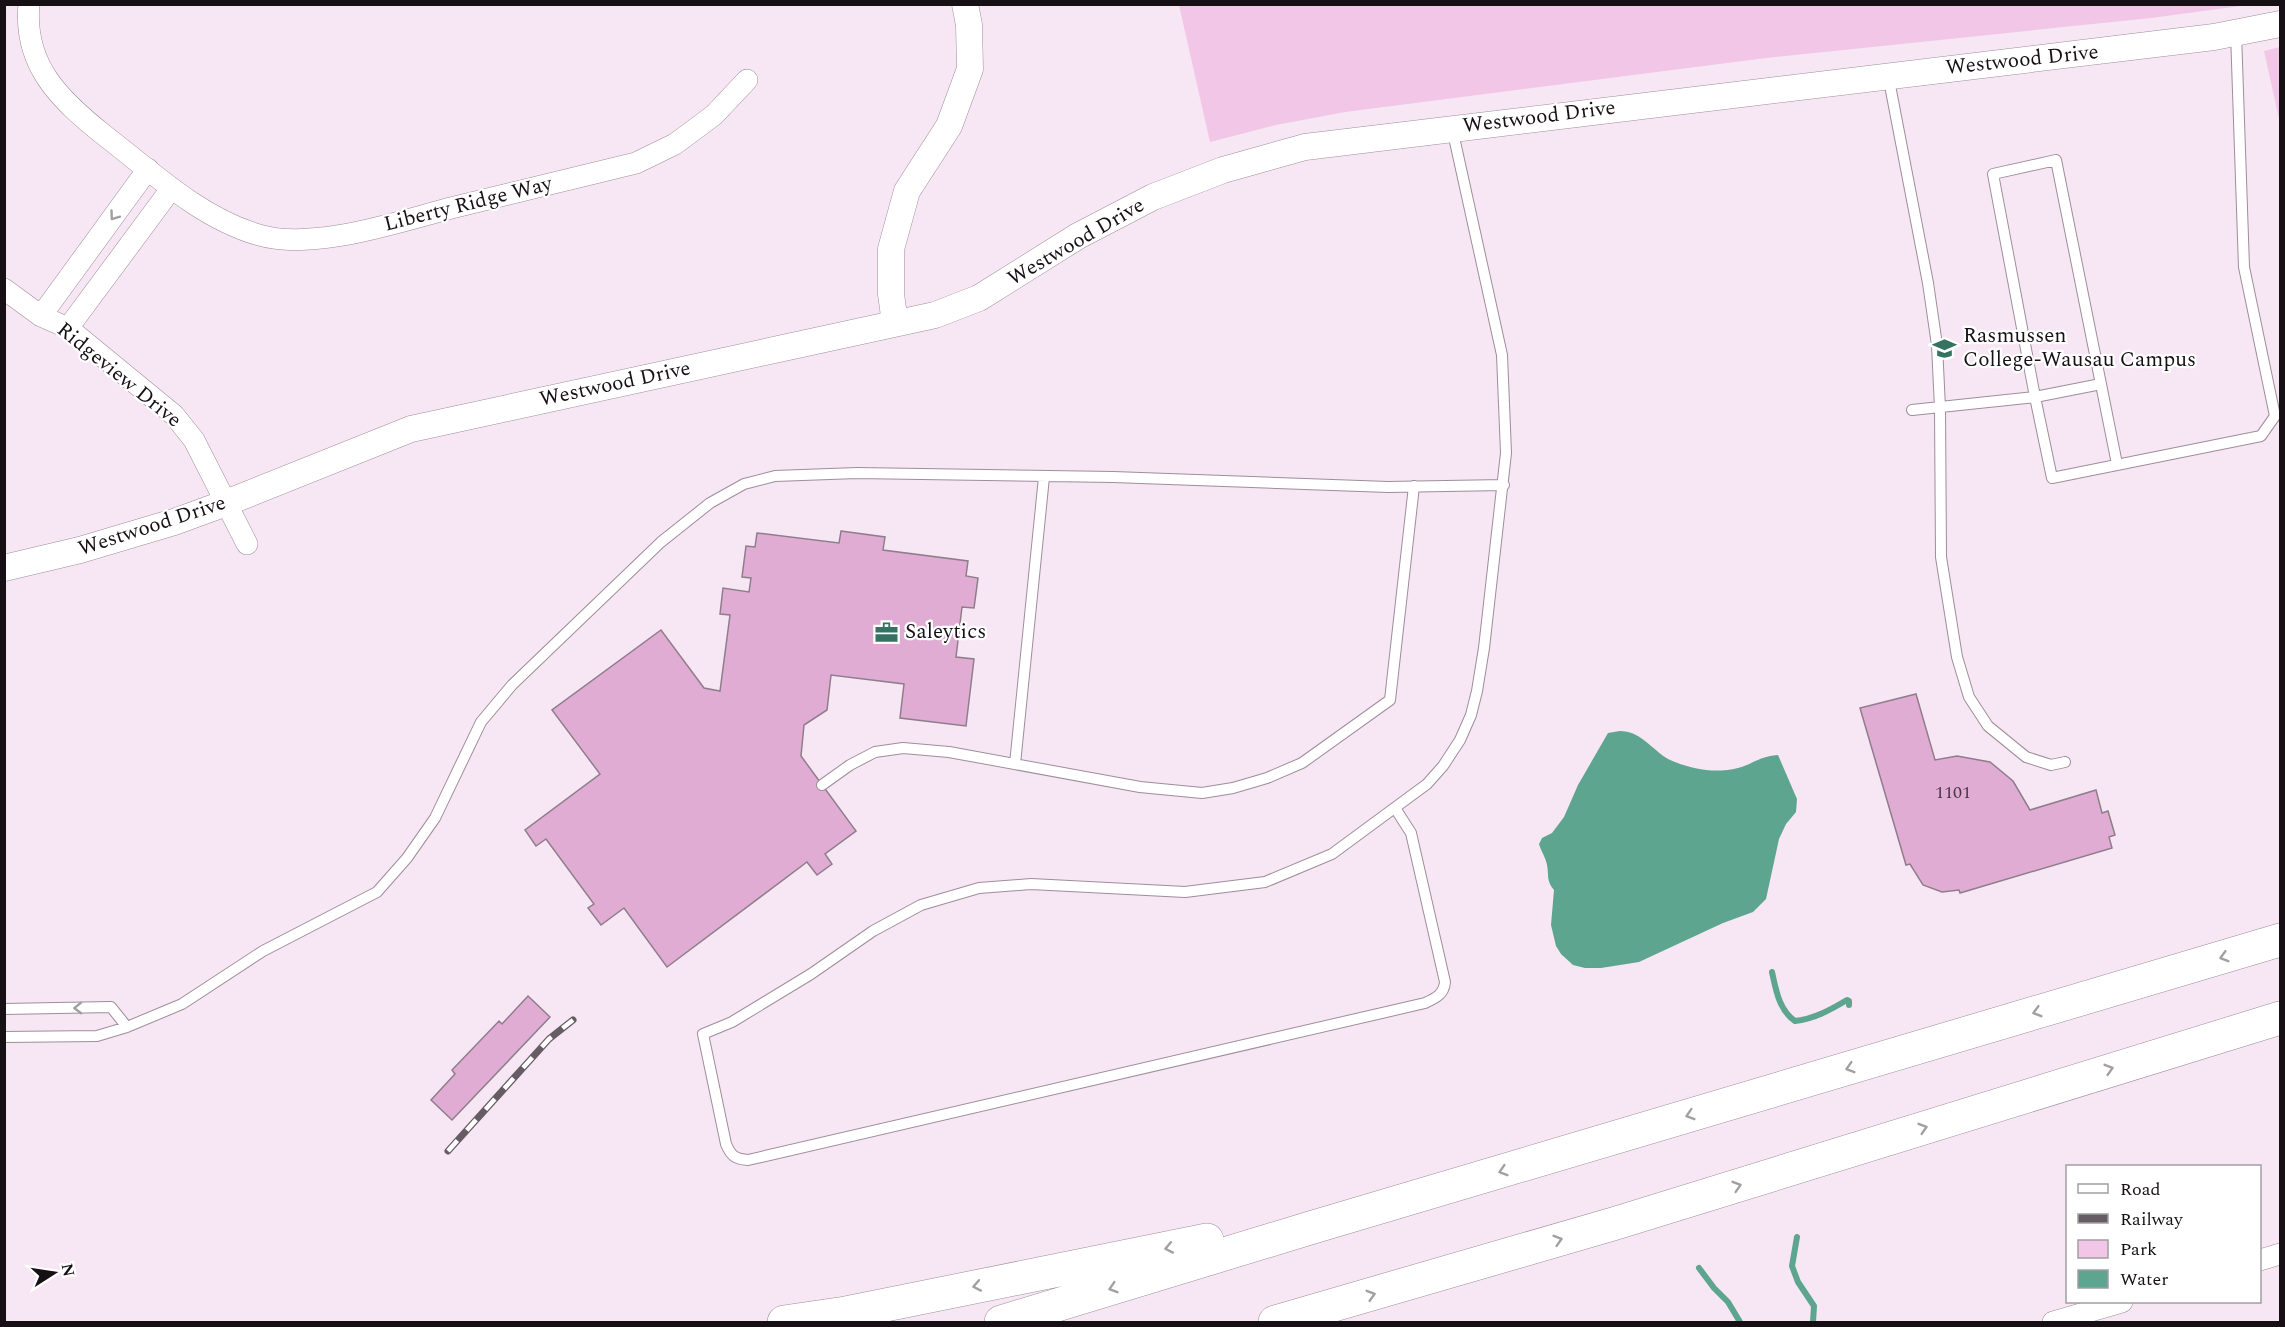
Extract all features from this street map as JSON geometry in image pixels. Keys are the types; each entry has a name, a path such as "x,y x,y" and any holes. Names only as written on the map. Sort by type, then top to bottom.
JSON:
{"highway":[{"path":"1001,1323 1310,1228 2280,940"},
{"path":"1275,1323 1303,1317 1681,1203 2280,1018"},
{"path":"784,1323 846,1313 1245,1233 1310,1228"}],"street":[{"name":"Liberty Ridge Way","path":"28,4 30,42 36,60 49,83 81,116 171,189 221,220 261,236 331,238 636,163 683,138 714,115 747,80"},
{"path":"894,323 891,294 891,249 907,191 949,126 970,69 969,25 965,4"},
{"name":"Westwood Drive","path":"4,568 80,550 174,522 411,429 935,315 980,298 1078,236 1127,209 1223,170 1305,147 2214,37 2280,24"},
{"path":"41,316 148,169"},
{"path":"68,328 171,189"},
{"name":"Ridgeview Drive","path":"4,289 41,316 68,328 174,415 194,440 247,544"},
{"path":"2261,1259 2280,1254"},
{"path":"2053,1323 2114,1310"}],"lane":[{"path":"2117,464 2056,160 1993,174 2052,478 2261,436 2275,416 2244,267 2236,33"},
{"path":"1888,75 1928,283 1937,345 1940,408 1941,558 1957,657 1969,697 1988,726 2026,757 2051,765 2065,762"},
{"path":"1395,808 1411,833 1445,982 1444,990 1437,998 1425,1003 759,1158 737,1159 731,1155 726,1144 703,1034 732,1022 811,974 873,931 921,905 979,888 1031,884 1185,892 1265,882 1332,854 1427,784 1443,766 1460,740 1471,715 1484,648 1506,453 1502,355 1452,128"},
{"path":"1912,410 2035,397 2101,384"},
{"path":"4,1037 97,1036 127,1027 182,1004 263,951 377,892 407,858 435,818 481,722 512,685 661,542 710,502 744,484 775,476 857,473 1414,486 1504,485"},
{"path":"1015,764 1044,477"},
{"path":"822,785 850,765 875,752 903,748 949,752 1140,787 1202,793 1233,788 1267,778 1302,763 1390,700 1414,486"},
{"path":"4,1009 111,1007 127,1027"}],"green space":[{"path":"1179,4 2248,5 2151,18 1766,58 1345,112 1276,125 1210,142"},
{"path":"2280,47 2280,123 2264,51"}],"water":[{"path":"1620,731 1639,737 1668,759 1702,770 1729,770 1778,755 1797,799 1796,812 1786,824 1779,839 1766,899 1753,912 1723,923 1639,962 1585,968 1573,965 1556,946 1551,925 1554,890 1549,881 1546,862 1539,844 1542,838 1552,833 1564,817 1578,785 1608,733"}],"building":[{"path":"841,531 885,537 883,550 968,561 966,576 978,578 974,608 962,607 956,657 974,659 966,726 900,718 904,684 831,675 827,710 804,725 801,756 856,831 825,854 832,864 817,875 807,862 667,967 624,908 601,925 588,908 594,904 546,839 536,846 525,830 600,774 552,710 661,630 704,688 720,691 730,615 720,614 723,588 749,592 751,578 742,577 746,546 755,547 757,533 839,543"},
{"path":"1916,694 1935,760 1957,756 1990,762 2013,781 2030,810 2096,790 2102,813 2108,811 2115,835 2109,837 2112,848 1960,893 1959,890 1942,892 1923,885 1910,864 1906,865 1860,708"},
{"path":"528,996 550,1017 452,1120 431,1100 455,1074 452,1070 499,1021 502,1024"}],"waterway":[{"path":"1772,972 1782,1005 1795,1021 1828,1011 1847,1000 1849,1005"},
{"path":"1797,1237 1792,1266 1798,1282 1814,1306 1813,1322"},
{"path":"1699,1268 1728,1302 1740,1322"}],"railway":[{"path":"448,1151 549,1039 573,1020"}],"place":[{"name":"Rasmussen College-Wausau Campus","path":"1945,348"},
{"name":"Saleytics","path":"887,632"}]}
